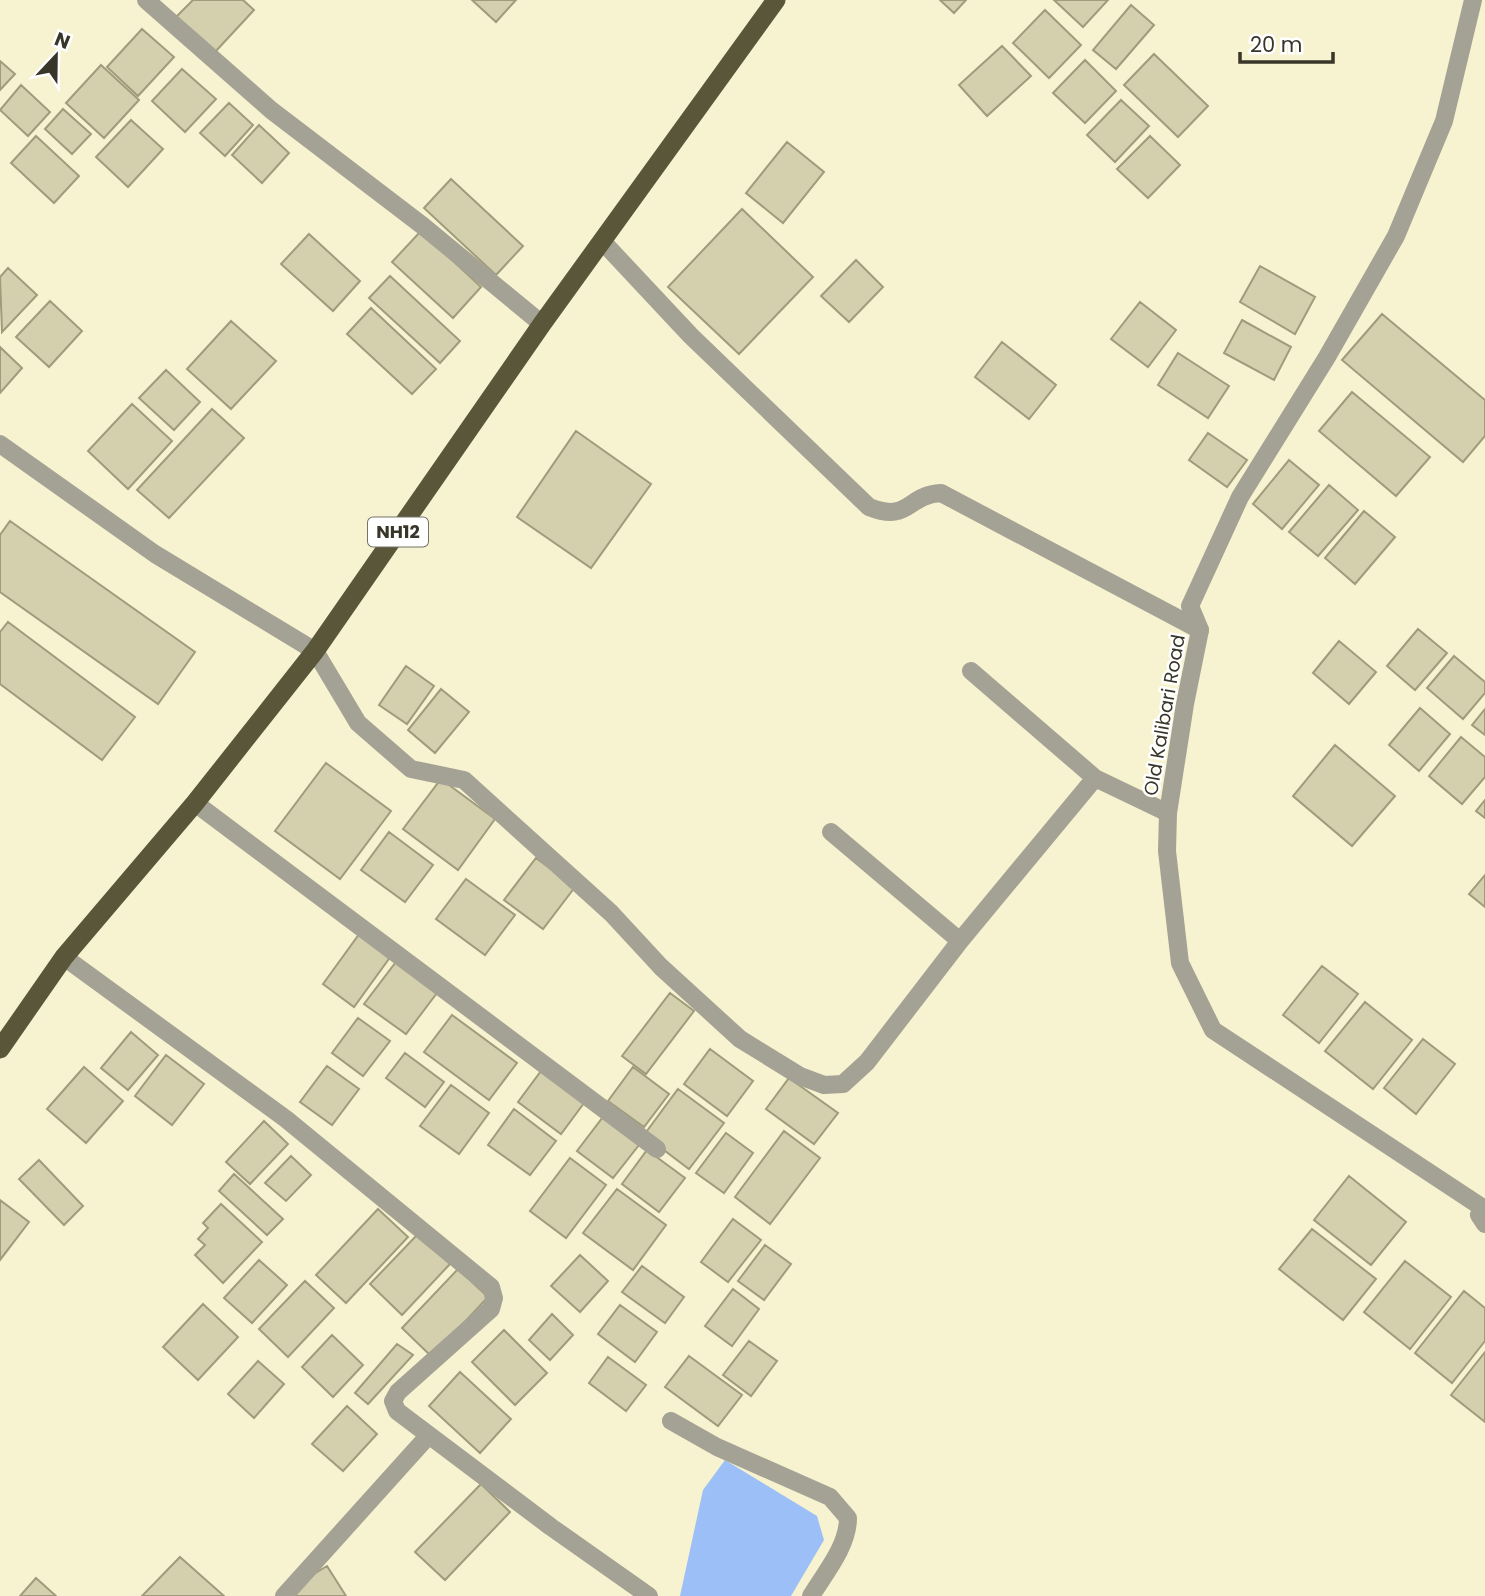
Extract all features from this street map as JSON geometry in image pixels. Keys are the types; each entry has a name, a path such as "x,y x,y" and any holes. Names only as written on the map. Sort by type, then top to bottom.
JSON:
{"highway":[{"name":"NH12","path":"0,1049 64,957 195,803 315,652 542,324 776,0"}],"street":[{"path":"146,0 271,110 423,226 542,324"},
{"name":"Old Kalibari Road","path":"1473,0 1444,121 1396,236 1327,357 1240,497 1191,606 1200,630 1168,813 1167,851 1180,963 1213,1030 1483,1209 1483,1215"},
{"path":"602,241 691,336 869,507 884,513 896,513 928,494 941,493 1200,630"},
{"path":"0,444 155,554 315,652 358,723 411,768 464,780 611,912 661,967 740,1039 800,1076 824,1085 843,1084 867,1062 960,941 1095,778"},
{"path":"971,671 1095,778 1168,813"},
{"path":"195,803 657,1149"},
{"path":"831,832 960,941"},
{"path":"64,957 286,1119 491,1287 494,1298 491,1309 398,1392 393,1401 397,1411 551,1527 649,1596"},
{"path":"671,1421 717,1447 830,1497 848,1518 848,1531 843,1542 811,1596"},
{"path":"284,1596 429,1435"}],"water":[{"path":"725,1460 817,1516 824,1540 791,1596 680,1596 703,1490"}],"building":[{"path":"193,0 243,0 254,10 215,52 176,17"},
{"path":"472,0 516,0 496,22"},
{"path":"940,0 966,0 954,13"},
{"path":"1054,0 1108,0 1083,27"},
{"path":"1131,5 1154,25 1116,69 1093,50"},
{"path":"1045,10 1081,45 1049,78 1013,43"},
{"path":"142,29 174,57 138,96 107,67"},
{"path":"1002,46 1031,76 987,116 959,85"},
{"path":"1154,54 1208,106 1178,137 1124,85"},
{"path":"1085,60 1116,91 1085,123 1053,93"},
{"path":"0,61 15,74 0,90"},
{"path":"101,65 139,100 104,138 66,103"},
{"path":"182,69 216,99 185,132 152,101"},
{"path":"21,85 50,112 28,136 0,110"},
{"path":"1121,100 1149,126 1115,162 1087,135"},
{"path":"229,103 253,125 225,156 200,133"},
{"path":"63,109 91,134 72,154 45,129"},
{"path":"131,120 163,149 128,187 96,157"},
{"path":"259,125 289,153 262,183 232,155"},
{"path":"36,136 79,176 54,203 11,163"},
{"path":"1150,136 1180,165 1148,198 1117,169"},
{"path":"787,142 824,172 783,223 746,193"},
{"path":"451,179 523,246 496,275 424,208"},
{"path":"742,209 813,277 739,354 668,287"},
{"path":"421,231 481,287 453,318 392,262"},
{"path":"309,234 360,281 333,311 281,264"},
{"path":"856,260 883,287 849,322 821,296"},
{"path":"1260,266 1315,297 1295,334 1240,302"},
{"path":"8,268 37,295 2,332 0,277"},
{"path":"390,276 460,341 440,363 369,298"},
{"path":"50,301 82,331 49,367 16,337"},
{"path":"1140,302 1176,330 1148,367 1111,339"},
{"path":"371,308 436,369 412,394 347,334"},
{"path":"1382,314 1485,400 1485,436 1463,462 1342,360"},
{"path":"1242,320 1291,347 1274,380 1224,353"},
{"path":"231,321 276,361 231,409 187,369"},
{"path":"1002,342 1056,385 1029,419 975,377"},
{"path":"0,347 22,368 0,393"},
{"path":"1178,353 1229,386 1208,418 1158,385"},
{"path":"166,370 200,402 174,430 139,398"},
{"path":"1352,392 1430,457 1396,496 1319,431"},
{"path":"132,404 172,441 128,489 88,451"},
{"path":"212,409 244,438 169,518 137,490"},
{"path":"576,431 651,484 591,568 517,517"},
{"path":"1208,433 1247,460 1227,487 1189,460"},
{"path":"1289,460 1319,485 1282,529 1253,504"},
{"path":"1329,485 1358,510 1318,556 1289,532"},
{"path":"1364,511 1395,537 1355,584 1325,558"},
{"path":"10,521 195,652 158,704 0,592 0,535"},
{"path":"8,622 135,717 102,760 0,684 0,632"},
{"path":"1418,629 1447,653 1415,690 1387,666"},
{"path":"1339,641 1376,672 1349,704 1313,673"},
{"path":"1454,656 1485,682 1485,693 1463,719 1427,688"},
{"path":"406,666 434,686 407,724 379,705"},
{"path":"441,689 469,712 435,753 408,730"},
{"path":"1420,708 1450,734 1419,771 1389,745"},
{"path":"1485,709 1485,735 1472,725"},
{"path":"1461,737 1485,757 1485,777 1462,804 1429,776"},
{"path":"1335,745 1395,796 1352,846 1293,796"},
{"path":"326,763 391,811 340,879 275,831"},
{"path":"441,779 495,819 458,870 403,829"},
{"path":"1485,800 1485,818 1476,811"},
{"path":"389,832 433,865 405,902 361,870"},
{"path":"536,858 575,887 543,929 504,900"},
{"path":"1485,875 1485,907 1469,894"},
{"path":"466,879 515,915 485,955 436,919"},
{"path":"360,933 391,956 354,1007 323,984"},
{"path":"399,958 440,989 406,1034 364,1004"},
{"path":"1322,966 1358,994 1319,1043 1283,1015"},
{"path":"670,993 694,1011 646,1074 622,1056"},
{"path":"1365,1002 1412,1040 1373,1089 1325,1051"},
{"path":"452,1015 517,1063 489,1100 424,1052"},
{"path":"358,1018 390,1041 363,1076 332,1053"},
{"path":"131,1032 158,1055 128,1090 101,1068"},
{"path":"1423,1039 1455,1064 1416,1114 1384,1088"},
{"path":"710,1049 753,1081 727,1116 684,1084"},
{"path":"405,1053 444,1082 425,1107 386,1078"},
{"path":"166,1055 204,1084 172,1125 135,1096"},
{"path":"327,1066 359,1089 332,1125 300,1102"},
{"path":"84,1067 123,1101 86,1143 47,1109"},
{"path":"544,1067 587,1099 561,1134 518,1102"},
{"path":"633,1067 669,1094 644,1127 608,1101"},
{"path":"789,1078 838,1113 814,1144 766,1109"},
{"path":"451,1085 489,1113 459,1154 420,1126"},
{"path":"678,1089 724,1123 689,1169 644,1135"},
{"path":"514,1109 556,1141 530,1175 488,1145"},
{"path":"603,1117 639,1145 613,1178 577,1151"},
{"path":"264,1121 288,1144 250,1184 226,1162"},
{"path":"784,1131 820,1158 770,1224 735,1197"},
{"path":"726,1133 753,1153 724,1193 696,1173"},
{"path":"647,1150 685,1178 659,1212 622,1184"},
{"path":"291,1156 311,1175 286,1201 265,1183"},
{"path":"570,1158 606,1185 566,1238 530,1211"},
{"path":"39,1160 83,1206 64,1225 19,1179"},
{"path":"234,1174 283,1219 267,1235 219,1191"},
{"path":"1349,1176 1406,1222 1371,1265 1314,1220"},
{"path":"617,1189 666,1225 633,1270 583,1233"},
{"path":"0,1200 29,1222 0,1260"},
{"path":"221,1204 262,1242 223,1283 195,1255 205,1245 198,1239 208,1228 203,1223"},
{"path":"378,1209 408,1237 346,1303 316,1275"},
{"path":"733,1219 761,1240 728,1282 701,1262"},
{"path":"1312,1229 1376,1279 1343,1320 1279,1269"},
{"path":"418,1234 450,1264 402,1315 370,1284"},
{"path":"765,1245 791,1264 764,1300 738,1281"},
{"path":"580,1255 608,1281 580,1312 551,1286"},
{"path":"259,1260 287,1285 252,1323 224,1298"},
{"path":"1405,1261 1451,1297 1410,1349 1364,1312"},
{"path":"642,1266 684,1297 665,1323 622,1292"},
{"path":"458,1269 488,1297 432,1357 402,1328"},
{"path":"305,1281 334,1308 288,1357 259,1329"},
{"path":"733,1289 759,1309 732,1346 705,1326"},
{"path":"1464,1291 1485,1308 1485,1341 1452,1383 1415,1353"},
{"path":"203,1304 238,1337 198,1380 163,1347"},
{"path":"620,1305 657,1332 635,1362 598,1334"},
{"path":"552,1314 573,1335 550,1360 529,1340"},
{"path":"504,1330 547,1373 515,1405 472,1362"},
{"path":"332,1335 363,1365 333,1397 302,1367"},
{"path":"749,1341 777,1361 751,1396 723,1375"},
{"path":"397,1344 413,1355 368,1404 355,1393"},
{"path":"1485,1352 1485,1422 1451,1395"},
{"path":"689,1356 742,1395 718,1426 665,1387"},
{"path":"608,1357 646,1385 626,1411 589,1383"},
{"path":"258,1361 284,1384 254,1418 228,1394"},
{"path":"460,1372 511,1419 480,1453 429,1406"},
{"path":"347,1406 377,1434 343,1471 312,1444"},
{"path":"481,1484 510,1512 445,1580 415,1552"},
{"path":"180,1557 224,1596 142,1596"},
{"path":"327,1566 346,1596 296,1596 291,1588"},
{"path":"36,1578 56,1596 20,1596"}]}
